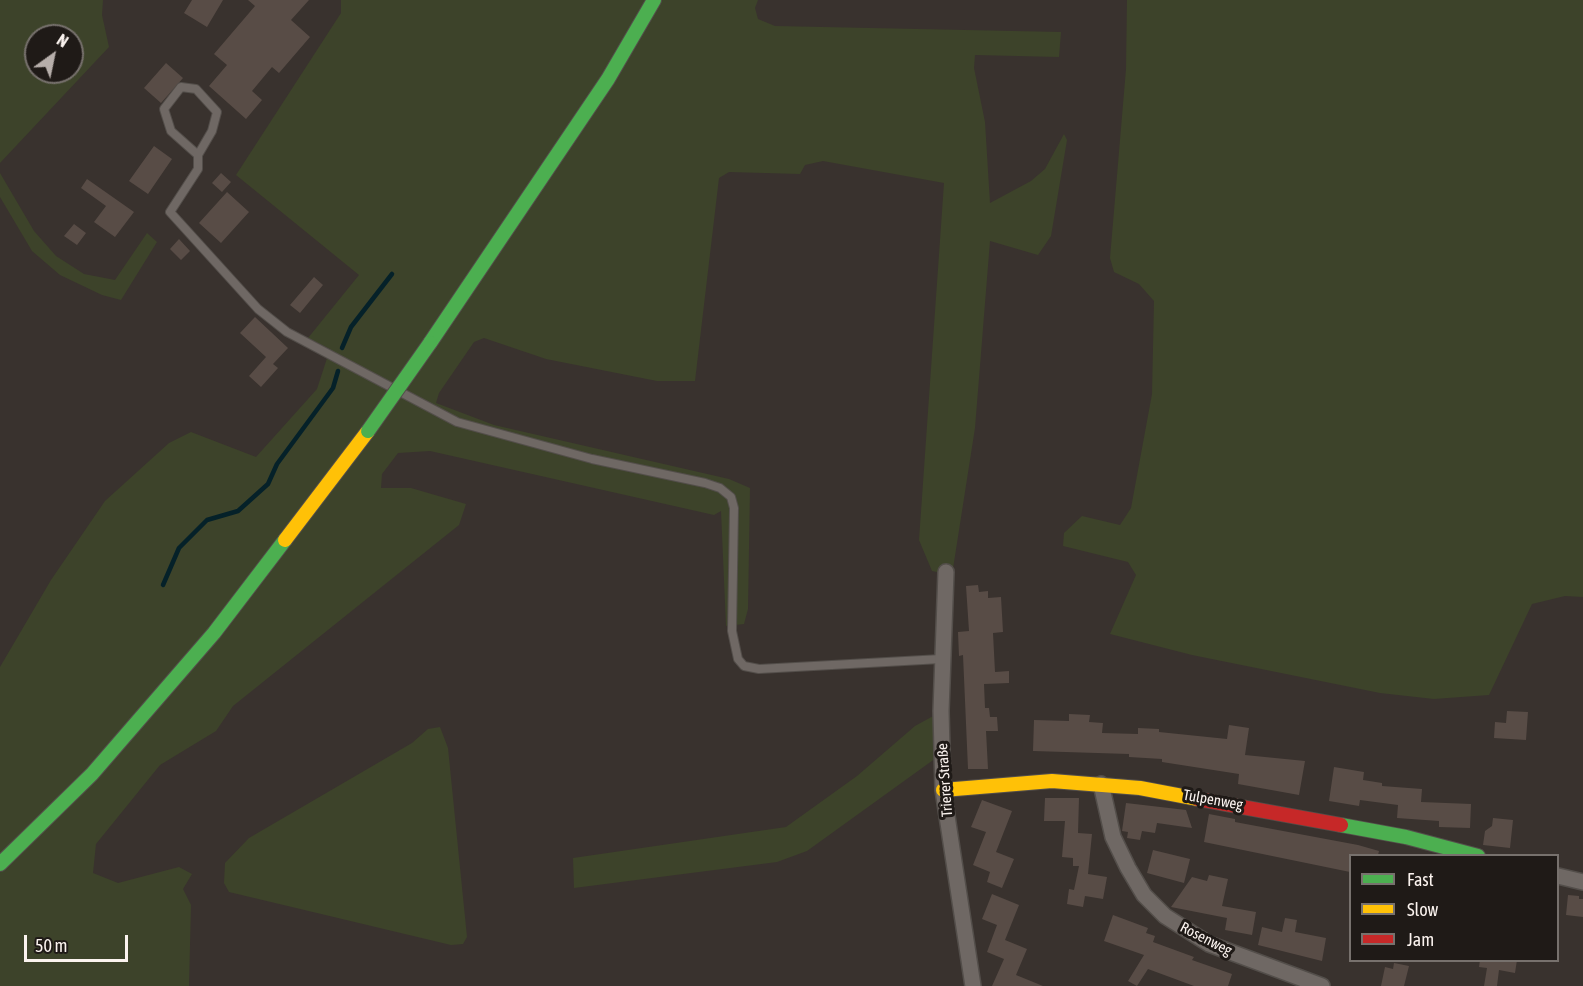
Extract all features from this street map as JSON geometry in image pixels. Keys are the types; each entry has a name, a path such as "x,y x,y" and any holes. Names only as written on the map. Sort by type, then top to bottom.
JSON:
{"main road":[{"path":"0,864 92,774 214,633 368,432 569,138 654,0"},
{"name":"Tulpenweg","path":"943,790 1052,782 1140,788 1271,810 1406,837 1474,854"}],"street":[{"name":"Trierer Straße","path":"946,572 941,659 943,790 973,986"},
{"name":"Rosenweg","path":"1101,784 1113,837 1128,868 1144,895 1165,916 1209,944 1322,986"},
{"path":"1559,876 1583,882"}],"lane":[{"path":"198,155 171,131 164,109 182,87 196,89 217,112 212,131 198,155 198,169 170,212 258,309 287,332 457,422 720,489 730,497 734,508 732,631 738,659 744,666 759,669 941,659"}],"green space":[{"path":"0,0 103,0 102,15 109,47 84,74 84,24 24,24 24,84 74,84 0,163"},
{"path":"341,0 758,0 755,8 758,19 775,26 1061,32 1059,57 975,55 974,68 985,122 990,203 1031,181 1045,169 1064,134 1067,140 1051,236 1038,255 990,241 975,428 952,575 932,571 919,540 944,183 823,161 805,165 800,174 729,172 719,178 695,381 657,381 546,359 484,338 474,342 439,393 436,403 494,425 729,479 750,488 748,609 744,624 726,626 721,511 714,515 430,451 398,453 382,474 381,488 411,488 466,504 459,525 233,706 216,731 160,765 96,844 93,873 118,883 179,867 192,874 183,889 191,905 189,986 0,986 0,667 51,580 105,501 169,443 191,432 256,457 317,389 330,349 308,338 359,275 236,175 341,13"},
{"path":"1127,0 1583,0 1583,597 1565,596 1532,604 1489,695 1434,699 1380,693 1192,655 1110,634 1136,575 1128,562 1063,546 1064,533 1082,516 1120,525 1131,508 1152,394 1154,301 1139,284 1114,272 1110,258 1126,69"},
{"path":"0,173 34,231 56,256 84,274 115,280 147,233 157,242 121,300 102,295 60,275 32,251 0,197"},
{"path":"935,715 936,758 807,851 777,862 574,888 573,858 786,827 857,776 915,726"},
{"path":"440,727 448,748 467,937 463,944 451,945 229,892 224,883 225,863 249,838 412,743 428,729"}],"building":[{"path":"192,0 223,0 207,27 184,13"},
{"path":"248,0 309,0 291,20 310,37 279,73 272,67 252,91 262,100 246,119 209,86 227,65 214,54 255,6"},
{"path":"166,63 183,78 161,103 144,88"},
{"path":"154,146 172,159 148,194 129,181"},
{"path":"221,173 231,182 222,192 212,183"},
{"path":"87,179 134,212 115,237 94,222 106,206 81,188"},
{"path":"227,192 249,212 221,243 199,223"},
{"path":"74,224 86,233 77,245 64,236"},
{"path":"179,239 190,251 181,260 170,249"},
{"path":"314,277 323,285 300,313 290,305"},
{"path":"255,317 288,348 273,364 278,368 261,387 249,376 266,357 240,333"},
{"path":"978,585 979,592 988,591 988,598 1001,597 1003,632 993,633 995,672 1009,671 1009,683 984,684 985,708 989,708 990,717 997,717 998,731 986,731 988,769 968,769 963,655 959,656 958,632 969,631 966,586"},
{"path":"1507,711 1528,712 1526,740 1494,738 1495,722 1506,723"},
{"path":"1069,714 1090,715 1089,722 1103,723 1102,733 1138,734 1138,728 1159,729 1159,732 1227,739 1229,725 1249,728 1245,755 1305,761 1299,795 1238,784 1239,774 1162,762 1162,759 1129,757 1129,754 1033,751 1034,720 1069,721"},
{"path":"1334,767 1364,772 1363,780 1382,783 1382,786 1422,789 1421,802 1471,804 1470,828 1439,827 1439,821 1397,818 1398,805 1360,800 1359,806 1329,801"},
{"path":"1045,798 1079,798 1078,833 1092,834 1088,874 1107,877 1103,899 1085,896 1083,907 1067,904 1069,889 1074,890 1079,866 1073,866 1073,858 1062,857 1065,821 1044,821"},
{"path":"982,800 1012,811 996,852 1014,859 1002,888 987,882 990,872 973,865 986,832 971,827"},
{"path":"1126,803 1186,810 1192,828 1157,823 1155,833 1142,831 1140,840 1127,838 1128,832 1122,831"},
{"path":"1209,814 1235,819 1235,822 1379,851 1378,854 1349,854 1349,872 1204,842"},
{"path":"1493,818 1513,820 1510,848 1483,845 1485,831 1492,826"},
{"path":"1153,850 1190,859 1184,883 1147,873"},
{"path":"1209,875 1228,879 1222,906 1256,912 1252,935 1225,930 1227,918 1171,907 1192,877 1207,881"},
{"path":"992,894 1019,905 1005,940 1027,949 1016,975 1043,986 992,986 1004,959 987,952 997,925 982,919"},
{"path":"1568,895 1579,896 1579,899 1583,899 1583,917 1566,915"},
{"path":"1113,915 1148,928 1146,933 1155,936 1153,942 1194,957 1192,960 1232,974 1228,986 1194,986 1148,969 1137,986 1128,981 1144,955 1104,941"},
{"path":"1285,918 1297,920 1295,932 1326,938 1322,961 1258,945 1262,927 1282,932"},
{"path":"1480,962 1517,962 1515,973 1499,970 1497,986 1484,986 1487,968 1479,967"},
{"path":"1394,963 1409,966 1404,986 1381,986 1385,967 1393,969"}],"waterway":[{"path":"342,348 351,327 392,274"},
{"path":"163,585 179,548 207,520 238,511 268,484 277,464 333,388 338,371"}],"traffic: fast":[{"path":"430,343 608,79 654,0"},
{"path":"368,431 430,343"},
{"path":"0,864 92,774 214,633 285,540"},
{"path":"1341,825 1406,837 1470,854"}],"traffic: slow":[{"path":"285,540 368,431"},
{"path":"943,790 1052,781 1140,788 1198,799"}],"traffic: jam":[{"path":"1198,799 1341,825"}]}
